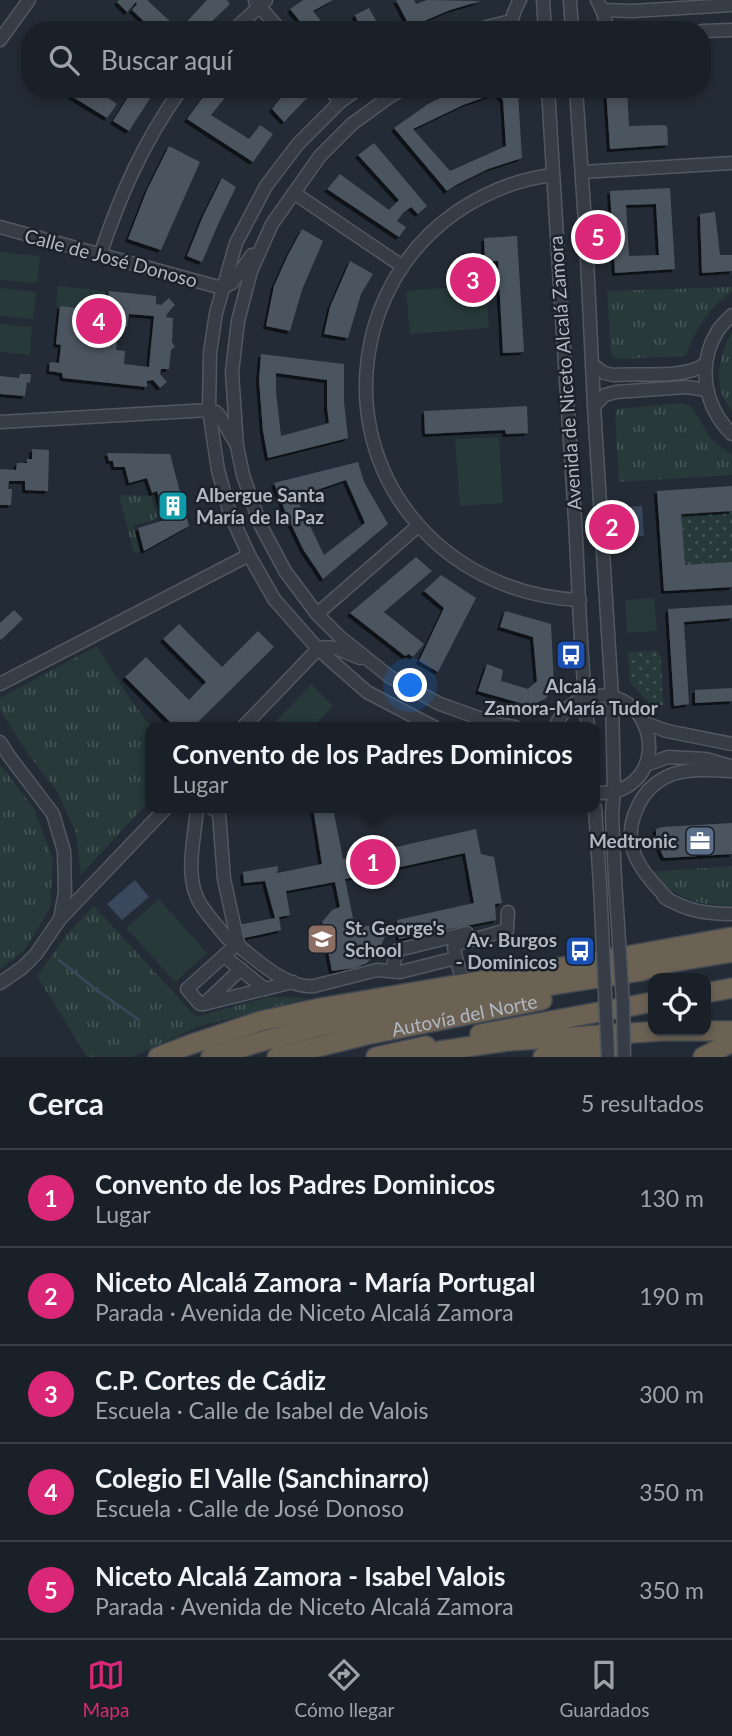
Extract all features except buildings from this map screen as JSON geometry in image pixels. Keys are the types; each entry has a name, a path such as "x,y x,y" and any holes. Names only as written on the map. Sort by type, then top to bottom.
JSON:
{"highway":[{"path":"158,1057 261,1021 320,1008 732,937"},
{"path":"659,973 732,952"},
{"name":"Autovía del Norte","path":"664,973 732,964"},
{"path":"401,994 451,991 639,965 654,973"},
{"path":"211,1057 321,1026 428,1005 641,971 651,973"},
{"name":"Autovía del Norte","path":"277,1057 366,1035 648,976"},
{"path":"711,992 732,988"},
{"name":"Autovía del Norte","path":"376,1057 508,1027 648,1003"},
{"path":"414,1057 507,1041 662,1031 732,1031"},
{"path":"543,1057 732,1031"}],"street":[{"path":"0,40 29,0"},
{"path":"512,21 514,8 520,0"},
{"path":"543,0 544,21"},
{"path":"570,0 571,21"},
{"path":"242,21 259,2 273,21"},
{"path":"600,5 632,11 732,5"},
{"path":"711,31 732,30"},
{"path":"100,255 118,202 135,165 175,98"},
{"path":"337,98 340,102"},
{"path":"346,98 298,144 266,186 236,243 216,313 210,353 209,410 218,470 230,514 274,599 318,649 367,692 424,722"},
{"path":"222,288 232,283 320,156 352,124 387,98"},
{"name":"Avenida de Niceto Alcalá Zamora","path":"549,98 587,722"},
{"name":"Avenida de Niceto Alcalá Zamora","path":"577,98 612,697 613,824 624,1057"},
{"path":"582,172 732,163"},
{"path":"553,175 530,178 467,204 421,243 402,266 380,307 368,352 366,399 374,445 391,488 418,526 440,548 491,580 541,596 580,600"},
{"path":"294,193 402,266"},
{"path":"272,224 251,271 238,321 232,372 237,446 243,475 260,524 285,571 317,614 367,661 390,677 440,704 490,722"},
{"name":"Calle de José Donoso","path":"0,227 222,288"},
{"path":"732,315 718,329 705,365 707,390 714,412 732,434"},
{"path":"592,364 604,373 614,375 685,373 705,365"},
{"path":"594,406 606,395 616,392 686,387 707,390"},
{"path":"0,422 209,410 219,415 237,446"},
{"path":"317,614 418,526"},
{"path":"0,684 249,555"},
{"path":"248,722 323,646 367,661"},
{"path":"557,722 575,703 598,696 624,701 635,709 645,723 650,746 646,765 625,788 600,793"},
{"path":"645,723 667,731 732,744"},
{"path":"0,742 52,814 64,851 65,892 60,919"},
{"path":"646,765 668,757 706,759 732,769"},
{"path":"669,900 646,876 633,851 630,832 634,813 641,799 654,784 673,774 692,770 732,769"},
{"path":"0,983 22,968 36,954 60,919 161,813"},
{"path":"196,813 190,861 199,902 233,941 272,972 309,987 377,970 400,972 456,958"},
{"path":"219,813 223,879 233,941 223,956 187,989 200,1004 204,1004 293,982"},
{"path":"595,813 608,1057"},
{"path":"613,824 645,885 687,908 706,914 732,914"},
{"path":"65,873 74,885 81,889 94,883"},
{"path":"391,971 397,951 508,918 509,928 505,931 454,947 463,983"},
{"path":"223,956 265,989"},
{"path":"204,1004 241,969"}],"green space":[{"path":"0,252 40,256 37,283 0,280"},
{"path":"485,269 489,328 410,334 406,291 455,287 454,271"},
{"path":"58,286 105,291 103,311 56,306"},
{"path":"732,287 732,292 703,320 686,356 616,359 611,353 607,291"},
{"path":"0,288 36,292 33,319 0,316"},
{"path":"0,324 32,327 30,355 0,352"},
{"path":"732,332 732,411 721,391 719,372 723,352"},
{"path":"682,403 691,406 711,439 732,455 732,475 619,482 615,413 618,409"},
{"path":"499,437 503,503 460,506 455,439"},
{"path":"119,495 151,496 157,516 154,520 133,525 140,552 133,550"},
{"path":"732,511 732,562 685,565 681,514"},
{"path":"654,598 657,631 627,633 625,600"},
{"path":"97,646 147,722 145,722 145,806 81,875 76,833 57,791 28,754 0,710 0,698"},
{"path":"655,650 661,657 663,705 651,705 630,683 628,652"},
{"path":"311,684 333,706 318,722 276,722"},
{"path":"0,764 34,809 53,859 50,908 25,950 0,969"},
{"path":"732,866 732,906 706,904 686,898 649,872"},
{"path":"159,899 207,953 175,982 126,928"},
{"path":"94,906 196,1017 268,997 310,998 200,1026 132,1057 87,1057 37,976 68,933"}],"water":[{"path":"642,506 644,536 628,537 625,507"},
{"path":"135,880 149,897 122,920 107,904"}],"waterway":[{"path":"59,960 139,1020"}],"place":[{"name":"Niceto Alcalá Zamora - Isabel Valois","path":"598,237"},
{"name":"C.P. Cortes de Cádiz","path":"473,280"},
{"name":"Colegio El Valle (Sanchinarro)","path":"99,321"},
{"name":"Albergue Santa María de la Paz","path":"173,506"},
{"name":"Niceto Alcalá Zamora - María Portugal","path":"612,527"},
{"name":"Alcalá Zamora-María Tudor","path":"571,655"},
{"name":"Medtronic","path":"700,841"},
{"name":"Convento de los Padres Dominicos","path":"373,862"},
{"name":"St. George's School","path":"322,939"},
{"name":"Av. Burgos - Dominicos","path":"580,951"}]}
